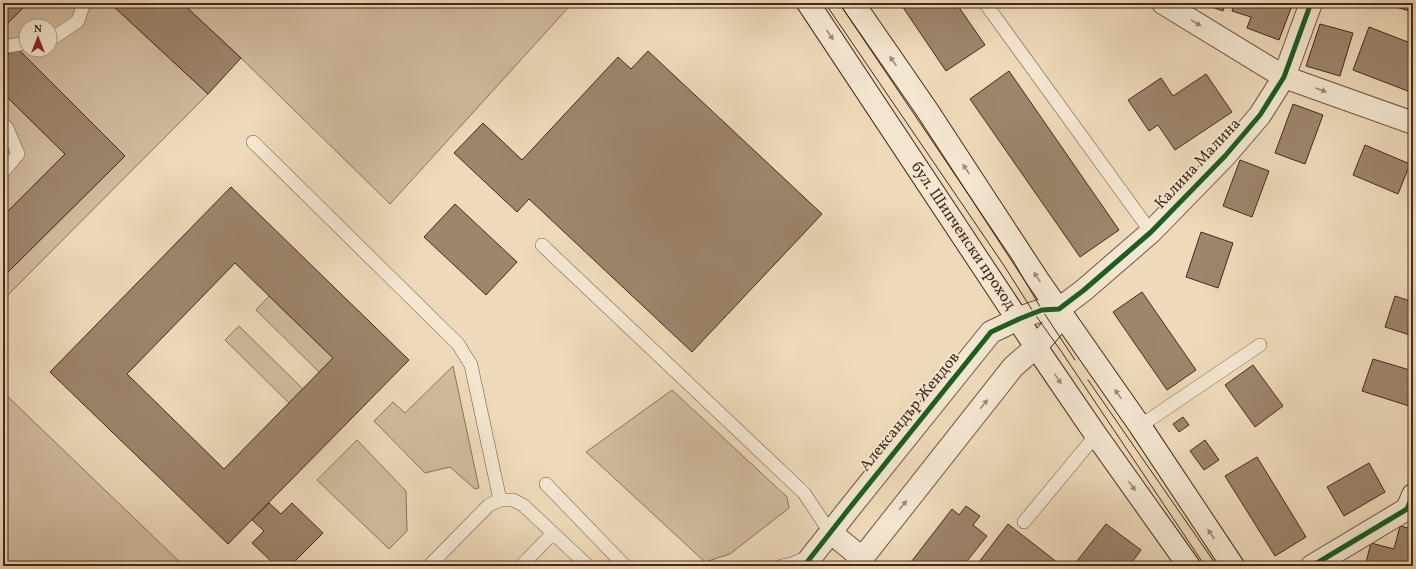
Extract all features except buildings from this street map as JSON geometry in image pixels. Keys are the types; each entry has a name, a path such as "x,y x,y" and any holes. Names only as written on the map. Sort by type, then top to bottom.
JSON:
{"street":[{"name":"бул. Шипченски проход","path":"808,3 1036,347 1096,435 1189,566"},
{"path":"853,3 927,110 1038,280 1140,426 1233,566"},
{"path":"1163,3 1284,77 1413,123"},
{"name":"Калина Малина","path":"1059,309 1084,290 1151,232 1225,156 1260,116 1284,77 1311,3"},
{"name":"Александър Жендов","path":"808,561 991,332 1018,319 1042,310 1059,309"},
{"path":"830,532 859,562 1014,367 1036,347 1053,328 1059,309"},
{"path":"1312,566 1411,505"}],"lane":[{"path":"58,35 78,21 84,3"},
{"path":"985,3 1151,232"},
{"path":"3,47 18,44"},
{"path":"3,124 8,128 18,154 3,172"},
{"path":"253,142 458,344 471,365 500,500"},
{"path":"542,245 804,493 830,532"},
{"path":"1140,426 1260,345"},
{"path":"1024,522 1096,435"},
{"path":"546,484 625,566"},
{"path":"429,566 489,505 500,500 513,500 523,505 588,566"},
{"path":"521,566 553,533"},
{"path":"781,566 808,561"}],"shaded area":[{"path":"18,3 110,3 208,94 3,300 3,277 125,156 25,58 58,58 58,18 18,18 18,51 15,48 3,60 3,28 23,8"},
{"path":"182,3 568,3 567,9 390,204 241,58"},
{"path":"3,93 65,154 3,216"},
{"path":"269,296 333,358 319,372 256,310"},
{"path":"239,326 303,389 289,403 225,340"},
{"path":"453,366 479,488 475,489 450,467 425,473 374,421 393,402 405,413"},
{"path":"672,390 787,497 789,508 730,554 705,562 586,452"},
{"path":"3,392 184,566 3,566"},
{"path":"357,440 406,491 407,531 389,549 317,480"}],"tram line":[{"path":"825,3 1003,264 1034,313 1205,566"},
{"path":"839,3 1012,259 1042,310 1075,360"},
{"path":"1088,380 1217,566"}],"cycle path":[{"path":"804,566 991,332 1042,310 1059,309 1084,290 1151,232 1225,156 1260,115 1284,77 1311,3"},
{"path":"1312,566 1407,509 1413,495"}]}
